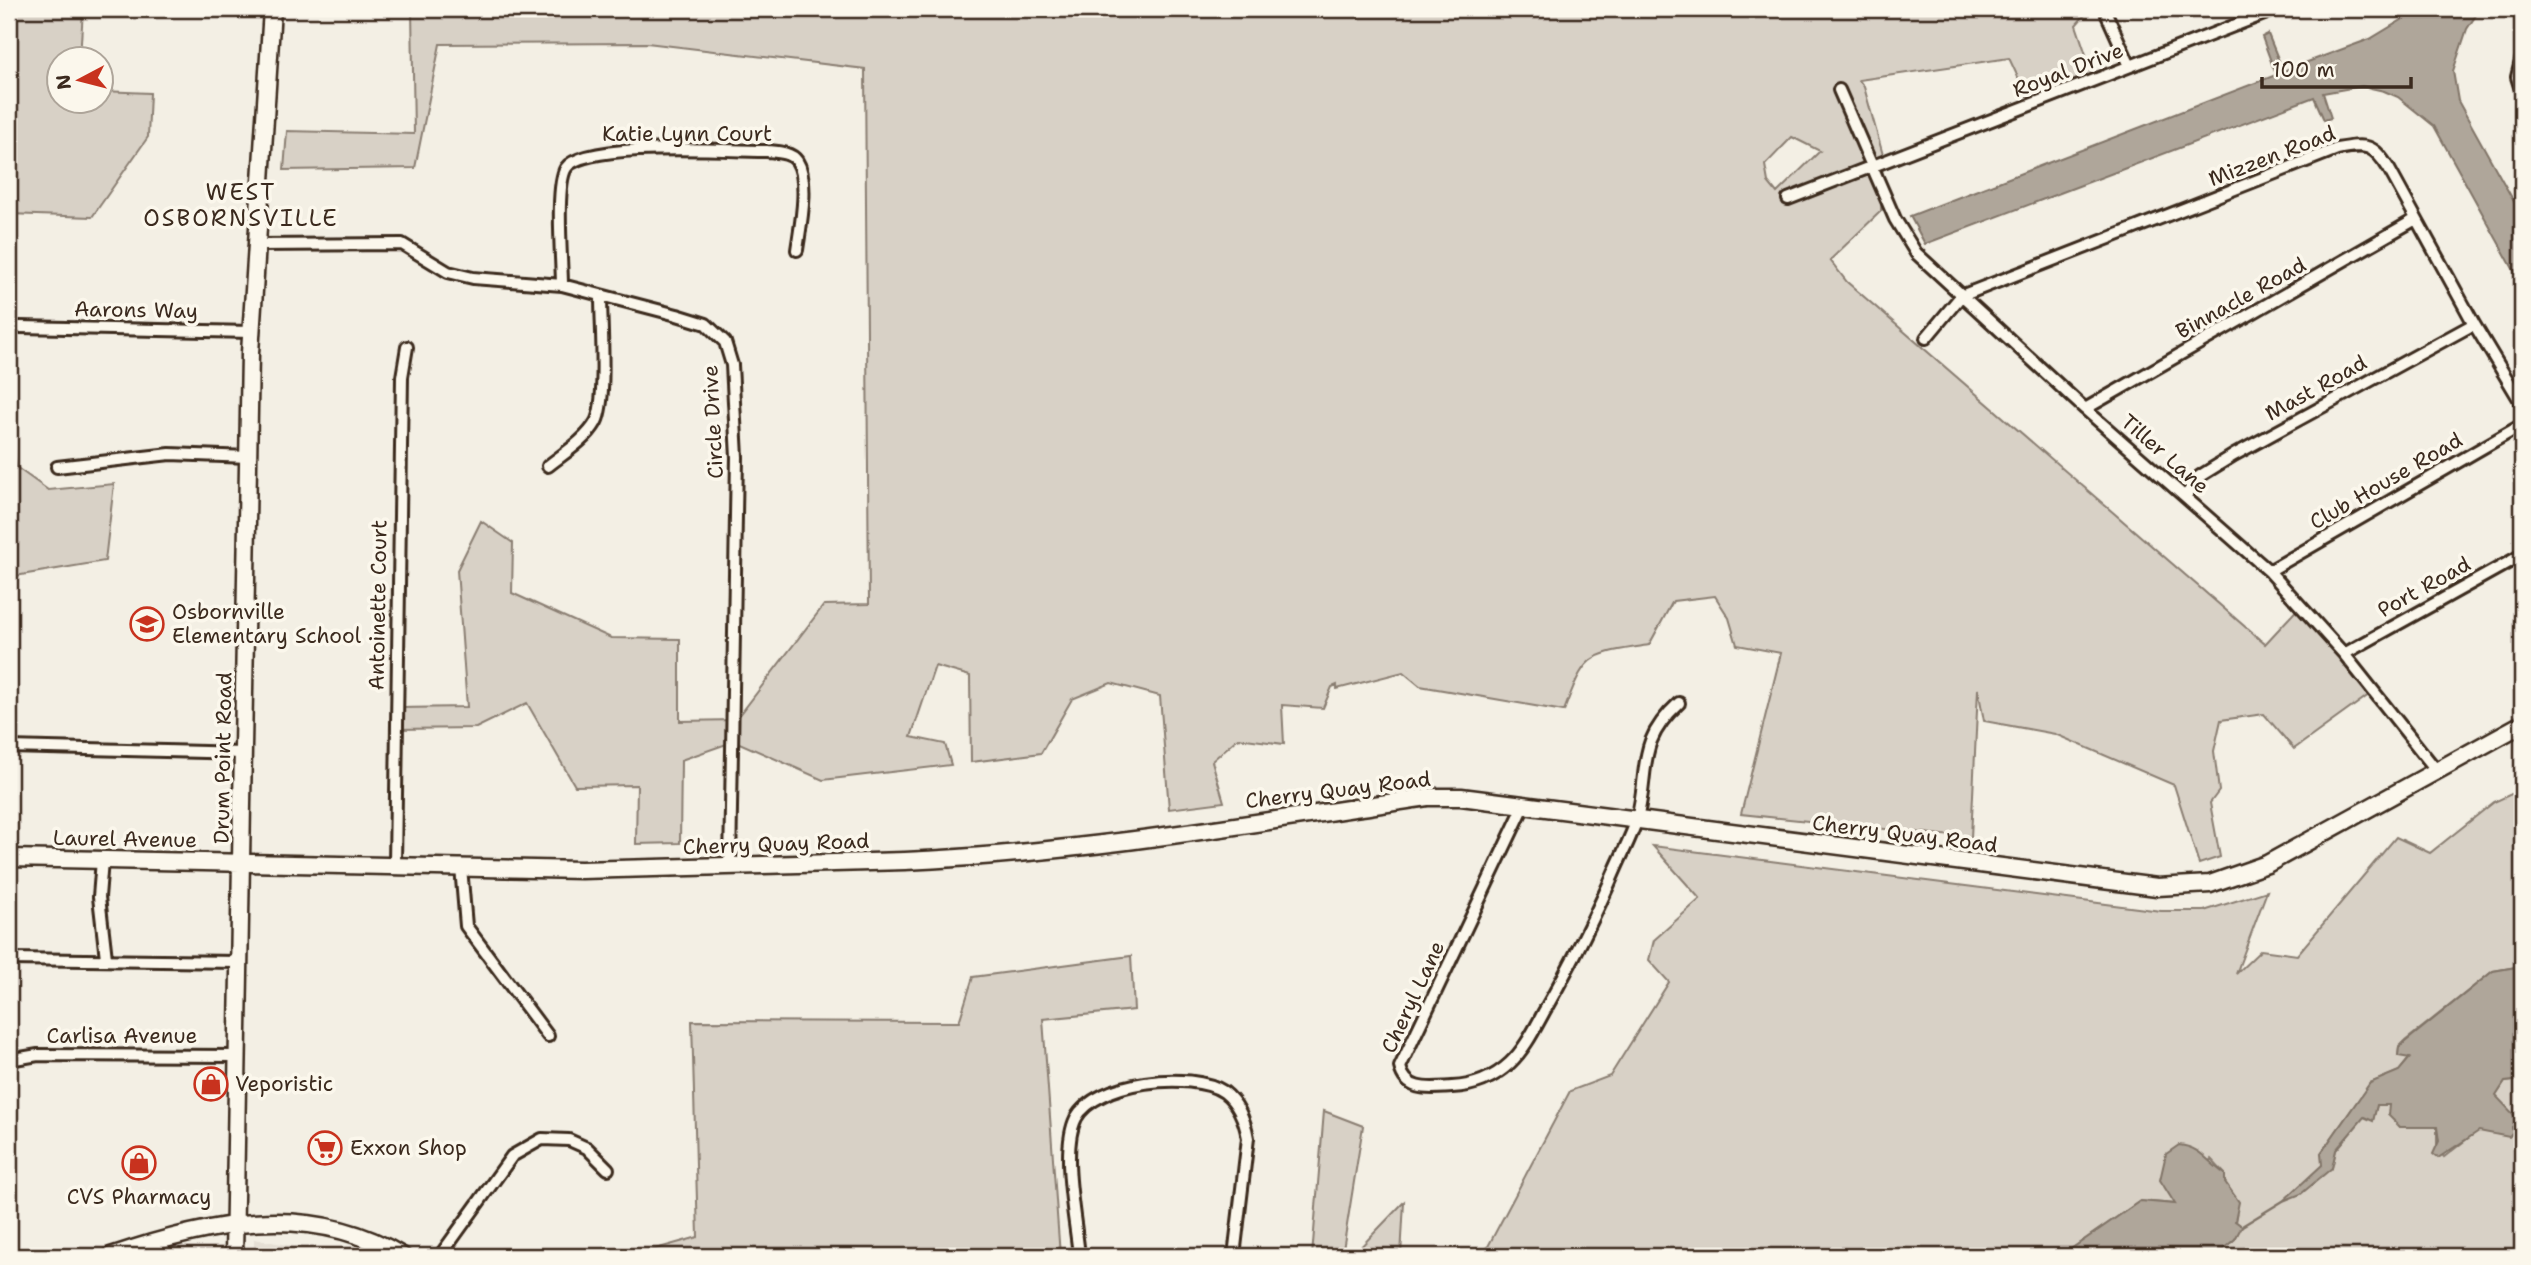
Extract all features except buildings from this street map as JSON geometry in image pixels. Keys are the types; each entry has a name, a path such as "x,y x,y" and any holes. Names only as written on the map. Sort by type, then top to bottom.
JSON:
{"street":[{"name":"Drum Point Road","path":"234,1256 251,332 272,9"},
{"name":"Royal Drive","path":"1874,166 2277,9"},
{"path":"2107,15 2130,66"},
{"path":"2522,57 2517,77 2522,93"},
{"name":"Tiller Lane","path":"1839,90 1895,219 1916,253 2085,409 2269,571 2344,653 2437,771"},
{"name":"Mizzen Road","path":"1926,338 1961,296 2337,149 2355,145 2367,146 2378,152 2522,404"},
{"name":"Katie Lynn Court","path":"562,285 561,184 567,167 577,158 607,150 767,151 791,156 802,174 803,209 797,250"},
{"path":"1788,199 1874,166"},
{"name":"Binnacle Road","path":"2085,409 2416,219"},
{"name":"Circle Drive","path":"256,245 402,244 448,272 473,278 562,285 706,324 726,342 732,366 737,457 730,866"},
{"path":"548,466 579,442 596,421 601,397 601,297"},
{"name":"Mast Road","path":"2185,497 2200,476 2234,455 2474,324"},
{"name":"Aarons Way","path":"20,327 251,332"},
{"name":"Antoinette Court","path":"395,864 401,404 407,347"},
{"name":"Club House Road","path":"2269,571 2522,425"},
{"path":"57,467 170,454 249,457"},
{"name":"Port Road","path":"2344,653 2522,555"},
{"path":"1637,819 1646,749 1660,720 1679,704"},
{"name":"Cherry Quay Road","path":"242,861 581,870 971,858 1142,838 1427,797 1461,797 2117,883 2190,887 2230,879 2267,864 2522,724"},
{"path":"9,747 244,753"},
{"name":"Cheryl Lane","path":"1524,806 1400,1067 1402,1078 1410,1084 1421,1088 1461,1087 1495,1076 1511,1062 1527,1042 1565,975 1595,916 1637,819"},
{"name":"Laurel Avenue","path":"9,858 242,861"},
{"path":"102,860 99,897 106,958"},
{"path":"461,867 467,926 548,1036"},
{"path":"9,959 106,958 238,962"},
{"name":"Carlisa Avenue","path":"9,1060 38,1055 76,1054 236,1056"},
{"path":"1079,1256 1070,1162 1070,1135 1077,1117 1090,1102 1121,1087 1188,1081 1204,1083 1222,1091 1233,1100 1246,1126 1247,1151 1234,1256"},
{"path":"440,1256 512,1156 542,1139 569,1140 587,1148 608,1169"},
{"path":"111,1256 210,1227 234,1223 309,1224 365,1239 402,1256"}],"shaded area":[{"path":"9,9 83,9 81,46 46,46 46,116 116,116 116,92 150,93 148,137 92,217 9,214"},
{"path":"412,9 1214,9 1231,15 1250,9 2090,9 2076,25 2095,81 2031,105 2009,58 1859,80 1864,87 1883,155 1881,211 1830,260 1847,282 2265,644 2303,603 2377,689 2294,749 2264,714 2221,720 2214,751 2219,791 2210,803 2220,857 2199,864 2174,785 2055,734 1984,721 1978,689 1971,838 1741,814 1781,653 1737,645 1729,618 1715,596 1673,601 1649,645 1614,651 1592,659 1578,677 1564,711 1420,686 1403,672 1337,689 1337,685 1332,687 1323,708 1282,705 1284,744 1238,738 1212,761 1224,802 1169,809 1160,696 1111,683 1072,699 1041,753 971,762 970,676 935,666 911,737 945,744 951,765 823,780 735,741 681,760 680,843 636,844 637,785 575,786 527,703 476,728 396,729 397,708 467,707 457,570 481,521 513,543 512,593 611,638 680,639 680,721 736,720 824,605 869,604 865,69 647,43 440,44 415,168 284,170 287,131 414,134","holes":["1792,137 1820,151 1777,193 1768,182 1765,165"]},
{"path":"2420,9 2480,9 2467,29 2453,71 2458,101 2522,216 2522,285 2434,126 2398,97 2362,86 2323,93 2331,118 2324,120 2314,97 1925,244 1910,216 2276,75 2262,37 2268,34 2283,71 2370,39"},
{"path":"9,401 16,467 48,490 114,484 105,561 9,577"},
{"path":"2522,789 2522,966 2493,971 2405,1041 2399,1047 2398,1055 2410,1057 2399,1071 2370,1083 2321,1153 2332,1168 2336,1150 2364,1116 2373,1120 2377,1105 2389,1105 2400,1127 2437,1127 2437,1148 2444,1157 2505,1109 2495,1096 2505,1082 2522,1080 2522,1256 2215,1256 2235,1239 2241,1226 2235,1221 2238,1202 2225,1182 2225,1174 2211,1159 2176,1204 2140,1201 2061,1256 1483,1256 1570,1091 1610,1076 1669,982 1649,960 1654,940 1700,899 1653,846 2161,911 2204,911 2267,891 2236,974 2261,950 2297,955 2396,837 2430,853 2494,802"},
{"path":"1131,956 1134,1010 1043,1019 1060,1256 786,1256 785,1250 704,1256 631,1256 698,1237 692,1021 959,1022 973,977"},
{"path":"2522,966 2522,1080 2505,1082 2496,1096 2516,1117 2516,1125 2512,1127 2513,1133 2509,1137 2479,1131 2438,1158 2433,1154 2439,1141 2437,1127 2400,1127 2388,1115 2389,1105 2377,1105 2373,1121 2364,1117 2336,1150 2332,1168 2301,1194 2283,1201 2322,1165 2321,1153 2370,1083 2399,1071 2410,1058 2398,1056 2399,1048 2405,1042 2493,971"},
{"path":"1324,1111 1363,1126 1342,1256 1312,1256"},
{"path":"2179,1145 2199,1152 2225,1174 2225,1182 2239,1202 2235,1221 2242,1226 2235,1239 2215,1256 2061,1256 2140,1201 2175,1204 2160,1180 2166,1154"},
{"path":"1404,1202 1401,1256 1352,1256"},
{"path":"254,1239 322,1251 334,1256 254,1256"}],"waterway":[{"path":"2242,1226 2283,1201"}],"place":[{"name":"Osbornville Elementary School","path":"147,624"},
{"name":"Veporistic","path":"211,1084"},
{"name":"Exxon Shop","path":"325,1148"},
{"name":"CVS Pharmacy","path":"139,1163"}],"district":[{"name":"WEST OSBORNSVILLE","path":"241,205"}]}
